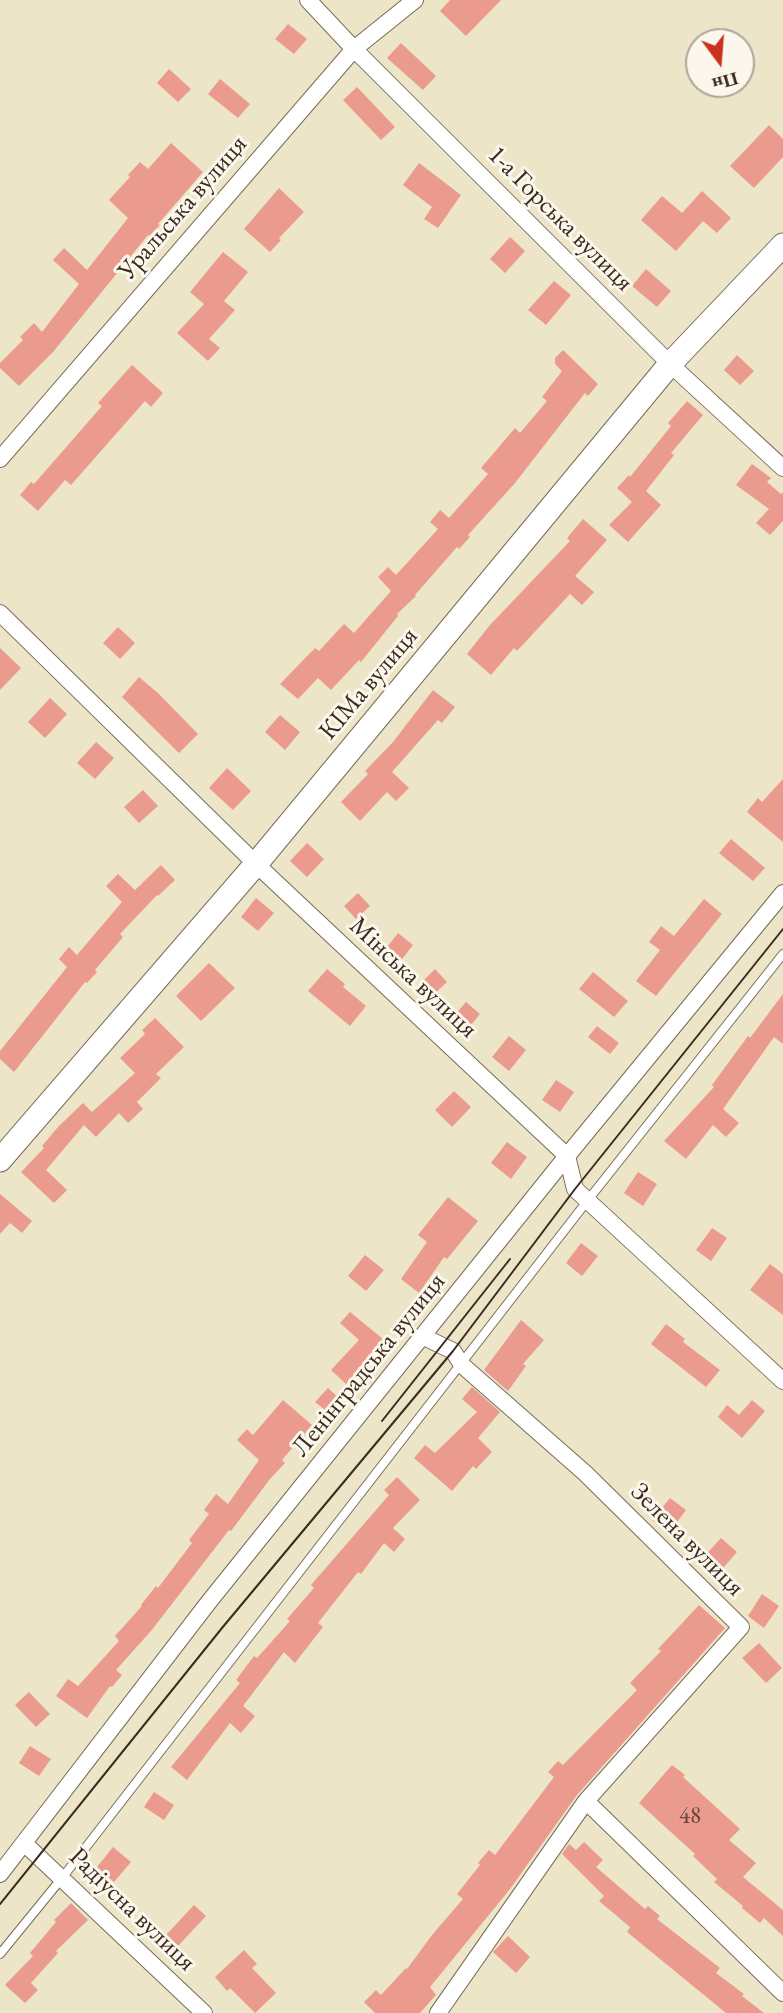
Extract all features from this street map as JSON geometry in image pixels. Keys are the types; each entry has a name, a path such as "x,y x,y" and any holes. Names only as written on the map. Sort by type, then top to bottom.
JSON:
{"street":[{"name":"1-а Горська вулиця","path":"308,0 670,364 783,468"},
{"name":"Уральська вулиця","path":"0,459 354,49 415,0"},
{"name":"КІМа вулиця","path":"0,1160 256,864 670,364 783,245"},
{"name":"Мінська вулиця","path":"0,613 256,864 567,1156"},
{"name":"Ленінградська вулиця","path":"0,1874 208,1602 567,1156 783,893"},
{"path":"567,1156 575,1189 783,1381"},
{"name":"Зелена вулиця","path":"424,1337 453,1351 462,1365 585,1473 741,1628 586,1801 438,2013"},
{"path":"586,1801 783,1993"},
{"name":"Радіусна вулиця","path":"24,1843 204,2013"}],"lane":[{"path":"0,1954 783,954"}],"building":[{"path":"450,0 501,0 466,36 440,11"},
{"path":"288,24 307,39 294,54 275,39"},
{"path":"401,43 436,76 423,90 387,58"},
{"path":"169,69 191,89 178,102 157,83"},
{"path":"220,79 250,104 238,118 208,94"},
{"path":"357,87 395,127 381,140 343,100"},
{"path":"769,125 783,139 783,157 754,188 730,166"},
{"path":"171,143 203,172 53,352 19,386 0,368 0,363 23,340 20,337 34,323 42,332 79,284 53,260 64,248 87,270 128,218 109,200 140,162 148,169"},
{"path":"419,163 461,195 438,228 424,219 432,207 403,185"},
{"path":"279,188 304,212 279,238 281,240 270,252 244,229"},
{"path":"702,191 731,218 717,233 703,221 676,251 641,220 662,196 682,213"},
{"path":"510,237 525,251 505,273 490,259"},
{"path":"223,252 248,272 224,301 235,310 209,339 220,348 208,361 177,333 204,304 190,292"},
{"path":"646,269 671,291 657,307 632,286"},
{"path":"554,281 571,295 546,325 528,310"},
{"path":"563,350 598,384 588,396 585,393 515,483 468,535 470,537 459,549 457,547 416,596 397,614 361,662 359,660 331,690 318,678 298,699 280,684 315,648 319,651 344,624 354,633 391,591 378,577 388,567 396,575 438,529 430,522 440,510 449,518 488,474 481,468 515,428 520,433 547,401 542,397 562,371 555,364 555,358"},
{"path":"737,355 754,371 740,385 724,370"},
{"path":"132,365 163,393 151,407 145,401 71,485 65,480 38,511 20,495 31,482 34,484 102,406 98,403"},
{"path":"687,401 703,415 671,453 674,455 646,491 661,505 628,542 609,525 632,502 617,488 629,475 630,477 671,426 668,423"},
{"path":"752,464 771,478 767,482 781,494 783,492 783,521 770,535 756,523 769,509 736,485"},
{"path":"583,519 607,540 575,576 594,592 582,605 570,594 517,651 514,648 491,675 467,654 490,625 570,541 567,538"},
{"path":"118,627 135,643 120,659 103,643"},
{"path":"0,648 21,668 0,690"},
{"path":"139,677 198,734 179,753 122,697"},
{"path":"433,690 455,707 442,723 438,720 392,772 409,788 396,801 387,792 360,821 341,802 368,774 365,771 393,742"},
{"path":"50,698 67,714 45,738 28,722"},
{"path":"280,715 300,732 285,750 265,732"},
{"path":"96,742 114,758 95,779 77,763"},
{"path":"227,768 251,791 233,810 209,788"},
{"path":"783,779 783,842 747,812 758,798 762,802"},
{"path":"143,790 158,806 139,823 124,807"},
{"path":"731,839 765,868 753,881 719,853"},
{"path":"307,843 324,859 307,877 290,861"},
{"path":"161,865 175,880 120,934 123,937 95,970 97,972 85,982 14,1072 0,1059 0,1051 67,967 59,959 69,947 77,955 122,902 106,886 118,874 135,890"},
{"path":"358,893 370,906 356,919 344,906"},
{"path":"256,898 274,913 258,931 241,917"},
{"path":"704,899 722,914 656,996 636,981 660,950 649,942 661,926 674,936"},
{"path":"398,933 413,945 399,963 384,951"},
{"path":"209,963 235,988 201,1021 176,996"},
{"path":"327,969 366,1006 350,1026 308,991"},
{"path":"435,969 447,982 431,997 419,985"},
{"path":"593,972 628,1001 614,1017 579,989"},
{"path":"783,994 783,1044 774,1037 723,1109 739,1123 726,1137 713,1125 686,1159 664,1141 714,1087 712,1085 748,1036 750,1038"},
{"path":"466,1002 480,1014 466,1031 452,1018"},
{"path":"155,1018 184,1047 156,1074 161,1078 137,1102 143,1109 128,1123 119,1113 96,1137 84,1125 46,1170 67,1190 54,1203 21,1172 44,1148 42,1146 58,1127 83,1103 92,1112 135,1073 120,1058 145,1034 142,1030"},
{"path":"597,1026 619,1043 610,1054 588,1037"},
{"path":"509,1036 526,1050 509,1071 492,1057"},
{"path":"556,1080 574,1092 560,1112 542,1100"},
{"path":"454,1091 471,1107 452,1127 435,1110"},
{"path":"507,1142 527,1157 511,1179 491,1163"},
{"path":"638,1172 657,1184 643,1206 624,1193"},
{"path":"0,1194 32,1221 22,1233 10,1223 0,1234"},
{"path":"448,1197 478,1221 447,1259 444,1257 419,1293 401,1279 427,1242 418,1235"},
{"path":"712,1228 727,1238 711,1261 696,1250"},
{"path":"581,1243 598,1256 582,1276 566,1263"},
{"path":"365,1255 384,1270 366,1291 348,1276"},
{"path":"770,1264 783,1274 783,1315 750,1290"},
{"path":"350,1312 383,1339 346,1384 331,1370 359,1340 340,1323"},
{"path":"521,1320 544,1340 523,1364 526,1366 508,1391 484,1370"},
{"path":"666,1324 685,1339 683,1342 720,1370 706,1387 651,1344"},
{"path":"472,1387 500,1412 478,1438 492,1452 476,1469 473,1466 452,1491 414,1458 425,1445 435,1453 477,1412 462,1399"},
{"path":"328,1388 340,1399 328,1412 315,1402"},
{"path":"283,1400 312,1425 282,1460 285,1463 151,1631 116,1670 122,1675 110,1686 87,1718 56,1696 68,1679 78,1686 119,1641 115,1636 156,1586 158,1588 192,1543 189,1540 209,1514 204,1510 216,1494 228,1504 259,1460 237,1440 247,1429 253,1435"},
{"path":"752,1400 765,1411 742,1438 718,1417 727,1405 739,1415"},
{"path":"397,1477 420,1500 393,1528 405,1539 394,1552 384,1543 361,1574 358,1572 318,1623 323,1627 295,1663 284,1652 243,1706 255,1716 241,1733 230,1723 187,1780 171,1767 240,1683 236,1680 254,1656 257,1658 290,1621 287,1619 314,1588 311,1585 389,1495 384,1490"},
{"path":"670,1498 686,1510 669,1533 652,1520"},
{"path":"721,1538 737,1552 717,1575 701,1560"},
{"path":"762,1594 779,1606 764,1628 748,1616"},
{"path":"699,1605 725,1628 577,1795 510,1889 430,1987 436,1995 420,2013 375,2013 364,2002 376,1990 381,1995 407,1969 463,1899 457,1894 480,1865 478,1863 489,1850 495,1855 554,1777 548,1772 558,1761 563,1765 637,1690 630,1683"},
{"path":"759,1643 782,1668 766,1683 742,1658"},
{"path":"29,1692 50,1714 36,1727 15,1705"},
{"path":"30,1746 51,1759 39,1776 19,1763"},
{"path":"672,1765 740,1829 729,1840 756,1863 743,1877 783,1910 783,1936 764,1918 760,1923 742,1908 743,1906 714,1882 717,1879 693,1856 695,1854 639,1803"},
{"path":"154,1792 174,1805 164,1820 144,1807"},
{"path":"584,1842 603,1860 596,1867 645,1909 648,1906 660,1916 657,1919 720,1968 716,1973 764,2013 726,2013 627,1932 630,1927 599,1901 604,1896 562,1854 569,1844 576,1850"},
{"path":"113,1847 131,1862 114,1882 97,1867"},
{"path":"71,1903 88,1920 56,1951 58,1953 31,1983 38,1990 25,2003 5,1985 33,1956 30,1953 56,1922 54,1920"},
{"path":"194,1905 206,1916 178,1946 166,1935"},
{"path":"508,1936 530,1957 516,1973 493,1952"},
{"path":"244,1950 257,1964 252,1968 276,1993 255,2013 230,1988 227,1991 215,1977"}],"tram line":[{"path":"0,1904 222,1628 453,1351 575,1189 783,929"},
{"path":"382,1421 510,1259"}]}
